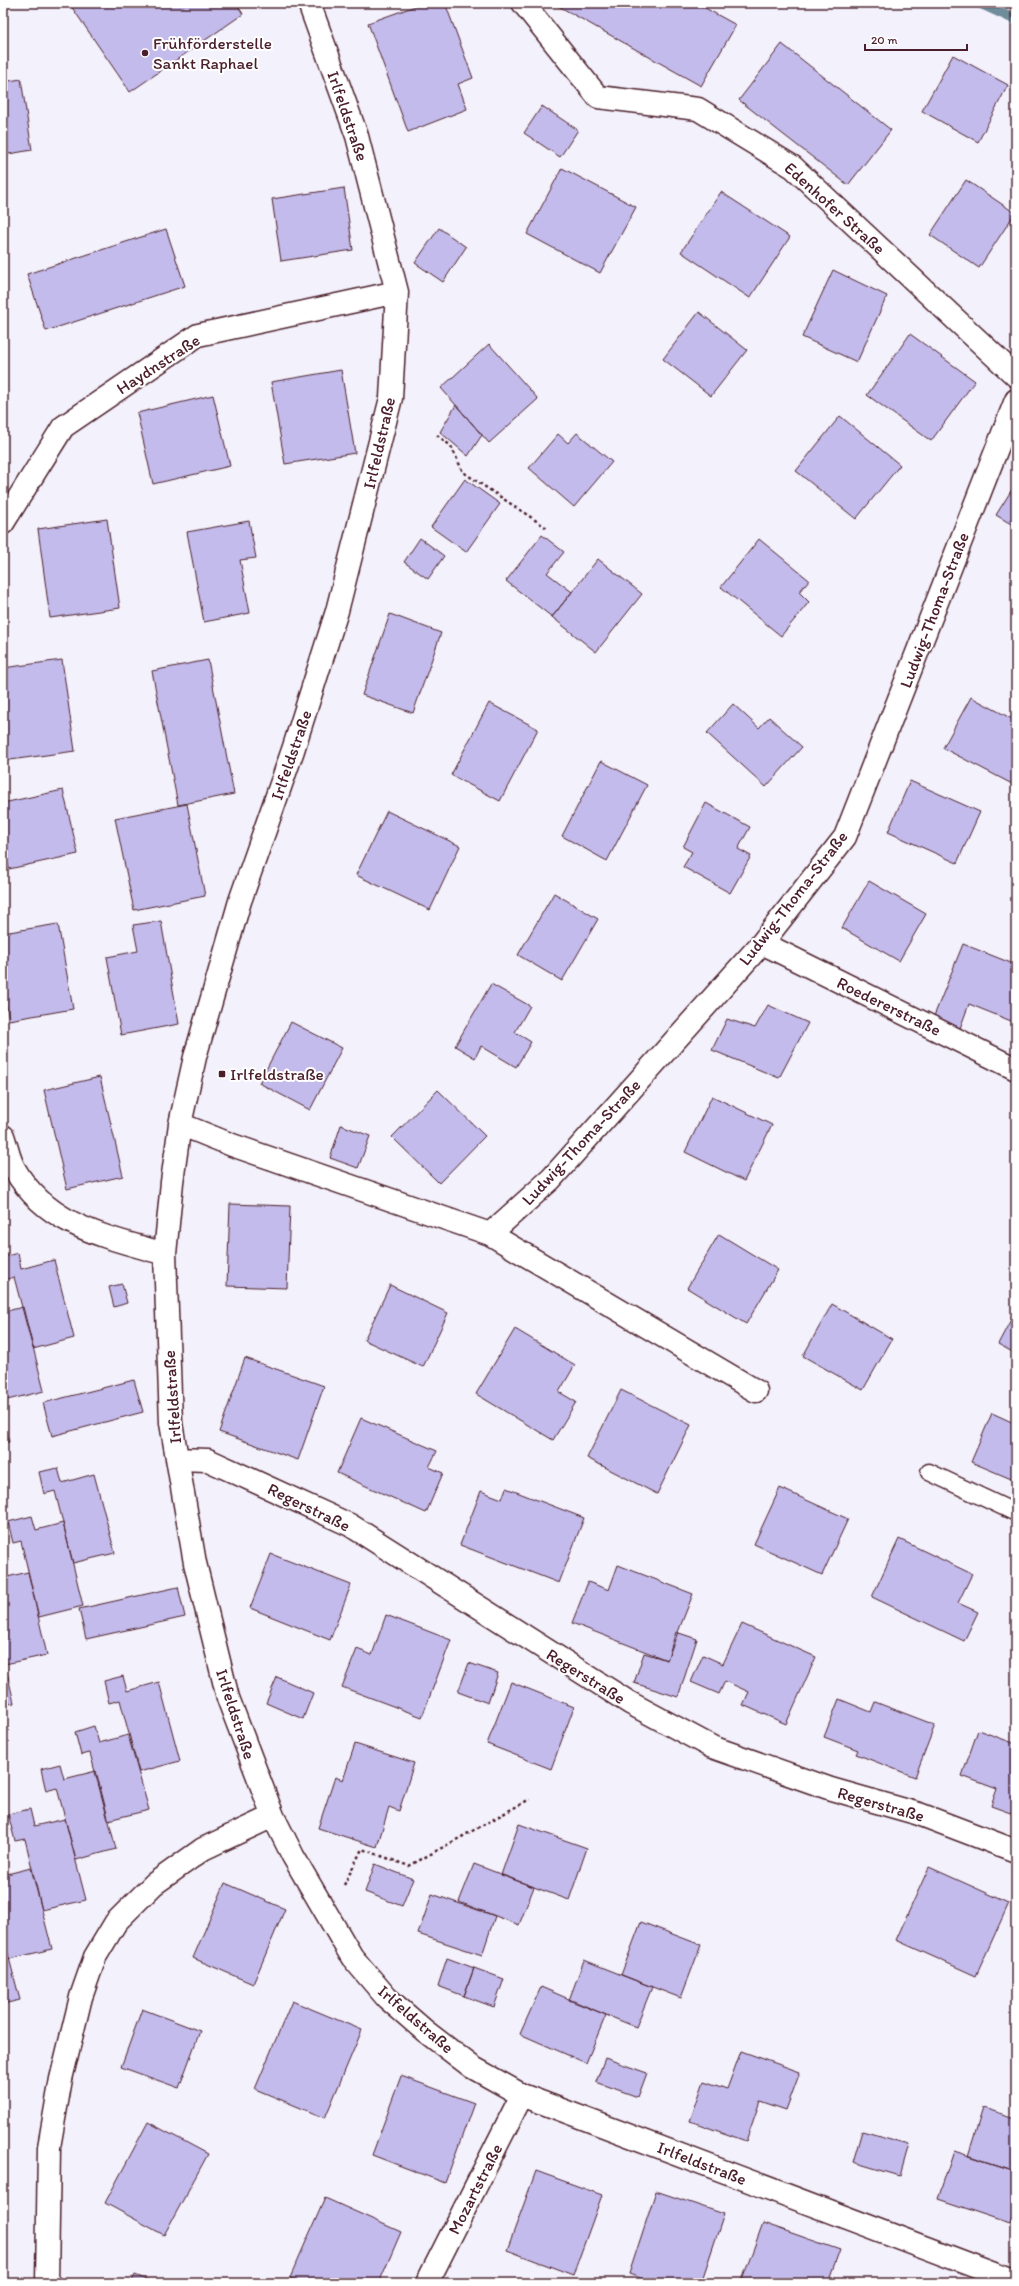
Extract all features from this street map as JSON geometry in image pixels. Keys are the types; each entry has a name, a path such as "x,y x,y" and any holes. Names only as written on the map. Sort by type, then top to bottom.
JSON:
{"street":[{"name":"Irlfeldstraße","path":"309,3 357,136 398,292 391,398 337,611 293,750 240,901 195,1057 180,1124 172,1182 166,1254 171,1423 195,1563 228,1698 243,1741 273,1816 327,1917 352,1957 387,1998 425,2031 472,2067 522,2095 1016,2282"},
{"name":"Edenhofer Straße","path":"523,3 598,97 698,108 793,167 1016,376"},
{"name":"Haydnstraße","path":"3,523 63,427 198,335 398,292"},
{"name":"Ludwig-Thoma-Straße","path":"490,1234 551,1179 762,943 845,837 1016,400"},
{"name":"Roedererstraße","path":"762,943 1016,1069"},
{"path":"180,1124 232,1145 490,1234 756,1391"},
{"path":"3,1136 15,1170 35,1196 58,1215 94,1234 166,1254"},
{"name":"Regerstraße","path":"177,1460 208,1460 350,1525 630,1703 712,1747 830,1789 919,1814 1016,1851"},
{"path":"47,2283 49,2147 61,2079 81,1997 95,1957 116,1922 154,1884 203,1850 273,1816"},
{"name":"Mozartstraße","path":"427,2283 522,2095"}],"lane":[{"path":"929,1472 1016,1513"}],"path":[{"path":"437,435 450,446 463,472 547,528"},
{"path":"327,1917 362,1849 409,1866 530,1799"}],"building":[{"name":"Frühförderstelle Sankt Raphael","path":"69,3 236,3 243,14 130,92"},
{"path":"424,3 445,3 473,78 458,84 467,109 408,132 368,23"},
{"path":"553,3 696,3 736,25 701,86"},
{"path":"782,44 891,130 848,185 739,100"},
{"path":"953,55 1008,85 978,142 922,111"},
{"path":"21,79 32,150 3,155 3,82"},
{"path":"542,106 578,130 560,157 524,133"},
{"path":"562,168 636,207 600,273 527,234"},
{"path":"966,180 1015,213 979,268 930,235"},
{"path":"344,188 353,250 281,261 272,199"},
{"path":"721,192 790,237 750,298 681,252"},
{"path":"439,228 466,247 443,282 415,263"},
{"path":"166,229 185,286 46,331 27,274"},
{"path":"833,270 887,296 857,362 802,337"},
{"path":"699,312 747,350 711,396 663,359"},
{"path":"910,334 975,381 931,441 867,395"},
{"path":"489,344 538,399 489,443 441,388"},
{"path":"341,370 355,453 285,464 271,382"},
{"path":"213,395 230,466 153,484 137,413"},
{"path":"456,405 482,435 468,456 440,432"},
{"path":"840,416 900,465 856,519 796,471"},
{"path":"577,433 612,462 574,507 529,468 558,434 568,443"},
{"path":"465,479 500,504 466,552 431,527"},
{"path":"1016,483 1016,527 996,515"},
{"path":"107,519 120,608 50,618 38,529"},
{"path":"249,521 256,558 240,560 250,613 204,622 187,532"},
{"path":"542,535 564,552 547,573 572,592 552,617 506,581"},
{"path":"420,538 444,556 428,579 404,562"},
{"path":"759,539 809,580 799,592 809,602 781,636 721,587"},
{"path":"598,559 642,594 596,652 552,617"},
{"path":"390,614 441,633 413,713 362,695"},
{"path":"62,660 75,751 3,761 3,668"},
{"path":"208,660 234,794 178,805 152,671"},
{"path":"971,697 1016,721 1016,786 943,748"},
{"path":"489,703 538,729 500,801 451,775"},
{"path":"733,704 759,728 769,717 802,747 766,787 707,733"},
{"path":"601,761 647,785 607,861 562,836"},
{"path":"910,781 980,812 957,863 888,832"},
{"path":"63,790 78,854 9,869 3,843 3,803"},
{"path":"706,803 750,827 738,849 751,856 730,893 683,867 692,852 683,847"},
{"path":"187,804 205,896 134,910 115,818"},
{"path":"387,811 460,846 430,910 356,875"},
{"path":"869,881 926,914 899,961 842,928"},
{"path":"554,893 598,919 562,981 518,955"},
{"path":"161,921 179,1024 121,1035 107,957 138,951 133,925"},
{"path":"58,924 73,1009 9,1020 3,986 3,933"},
{"path":"963,944 1016,965 1016,1023 969,1004 959,1031 932,1021"},
{"path":"491,984 530,1006 515,1032 531,1042 516,1067 481,1046 475,1058 455,1046"},
{"path":"768,1005 808,1023 779,1078 712,1050 727,1019 755,1028"},
{"path":"291,1022 342,1048 310,1110 259,1083"},
{"path":"100,1077 123,1176 67,1189 44,1090"},
{"path":"438,1090 485,1136 439,1183 392,1137"},
{"path":"712,1096 772,1125 744,1181 685,1152"},
{"path":"341,1125 370,1136 358,1168 330,1158"},
{"path":"230,1204 290,1206 287,1288 227,1286"},
{"path":"719,1234 778,1270 746,1324 687,1288"},
{"path":"18,1253 21,1269 54,1260 74,1338 33,1349 14,1277 4,1280 3,1276 3,1257"},
{"path":"122,1284 127,1303 114,1307 109,1287"},
{"path":"390,1285 448,1313 423,1367 364,1340"},
{"path":"832,1304 892,1339 863,1390 803,1356"},
{"path":"23,1307 44,1391 3,1401 3,1312"},
{"path":"1016,1310 1016,1354 998,1344"},
{"path":"515,1329 575,1365 559,1392 576,1402 553,1440 476,1394"},
{"path":"245,1358 324,1386 298,1460 219,1432"},
{"path":"134,1380 143,1412 52,1436 43,1403"},
{"path":"621,1390 691,1425 657,1494 587,1458"},
{"path":"992,1413 1016,1424 1016,1481 971,1462"},
{"path":"3,1418 9,1442 3,1443"},
{"path":"361,1418 437,1451 429,1467 443,1473 426,1513 337,1473"},
{"path":"58,1468 62,1483 94,1474 115,1553 73,1563 55,1491 44,1494 39,1472"},
{"path":"506,1488 584,1518 559,1583 460,1545 481,1491 502,1499"},
{"path":"780,1488 848,1519 822,1575 754,1544"},
{"path":"32,1516 36,1530 63,1523 83,1606 39,1617 21,1541 13,1543 8,1522"},
{"path":"899,1539 972,1574 958,1603 978,1612 964,1641 872,1597"},
{"path":"271,1554 351,1585 330,1640 250,1608"},
{"path":"618,1565 693,1594 667,1660 572,1623 588,1582 609,1590"},
{"path":"28,1572 47,1655 5,1664 3,1654 3,1578"},
{"path":"178,1587 185,1617 86,1639 79,1609"},
{"path":"386,1615 451,1640 422,1717 342,1687 357,1649 372,1655"},
{"path":"742,1624 816,1657 786,1724 743,1705 749,1692 725,1681 719,1694 691,1682 703,1655 723,1664"},
{"path":"676,1632 697,1639 678,1697 634,1683 644,1653 667,1660"},
{"path":"3,1654 14,1703 3,1705"},
{"path":"469,1663 498,1673 488,1703 458,1692"},
{"path":"123,1676 127,1691 159,1682 180,1761 139,1772 120,1700 109,1703 104,1681"},
{"path":"277,1677 313,1693 303,1719 266,1703"},
{"path":"511,1682 574,1707 551,1769 487,1744"},
{"path":"839,1699 871,1712 875,1702 935,1725 915,1777 856,1754 858,1750 824,1737"},
{"path":"94,1726 99,1743 128,1735 149,1810 108,1820 90,1753 81,1755 75,1732"},
{"path":"978,1730 1016,1744 1016,1815 991,1806 997,1789 962,1776"},
{"path":"355,1744 414,1763 399,1811 389,1807 377,1847 318,1828 335,1777 343,1780"},
{"path":"60,1764 64,1779 96,1771 116,1849 76,1860 57,1788 46,1791 41,1769"},
{"path":"30,1809 34,1826 65,1819 86,1900 42,1910 25,1839 15,1841 8,1814"},
{"path":"519,1824 587,1848 569,1900 501,1875"},
{"path":"375,1864 413,1879 402,1906 365,1892"},
{"path":"474,1864 534,1887 519,1925 459,1902"},
{"path":"929,1867 1009,1903 976,1976 896,1940"},
{"path":"31,1868 52,1949 9,1959 3,1935 3,1875"},
{"path":"225,1883 285,1909 253,1984 193,1958"},
{"path":"432,1894 495,1916 482,1955 418,1934"},
{"path":"641,1922 701,1945 681,1998 621,1975"},
{"path":"3,1935 20,2000 3,2004"},
{"path":"447,1958 474,1968 464,1996 438,1986"},
{"path":"584,1960 652,1987 636,2027 569,2000"},
{"path":"474,1968 504,1979 494,2007 464,1996"},
{"path":"541,1987 606,2015 586,2063 520,2034"},
{"path":"292,2001 362,2030 325,2118 255,2089"},
{"path":"142,2009 200,2031 179,2088 121,2067"},
{"path":"741,2051 800,2072 786,2110 760,2101 746,2141 690,2121 704,2081 727,2089"},
{"path":"605,2058 647,2073 638,2097 596,2082"},
{"path":"401,2076 474,2103 445,2183 372,2155"},
{"path":"983,2108 1016,2118 1016,2171 968,2156"},
{"path":"148,2122 208,2154 164,2235 105,2203"},
{"path":"862,2131 909,2144 900,2176 853,2162"},
{"path":"954,2151 1016,2171 1016,2205 1010,2223 938,2199"},
{"path":"536,2171 602,2195 573,2275 507,2250"},
{"path":"656,2191 724,2214 701,2283 654,2283 629,2274"},
{"path":"325,2198 401,2232 379,2283 303,2283 290,2278"},
{"path":"763,2223 840,2250 828,2283 741,2283"},
{"path":"135,2275 155,2283 131,2283"}],"waterway":[{"path":"979,3 1016,20"}],"place":[{"name":"Frühförderstelle Sankt Raphael","path":"145,53"},
{"name":"Irlfeldstraße","path":"222,1074"}]}
